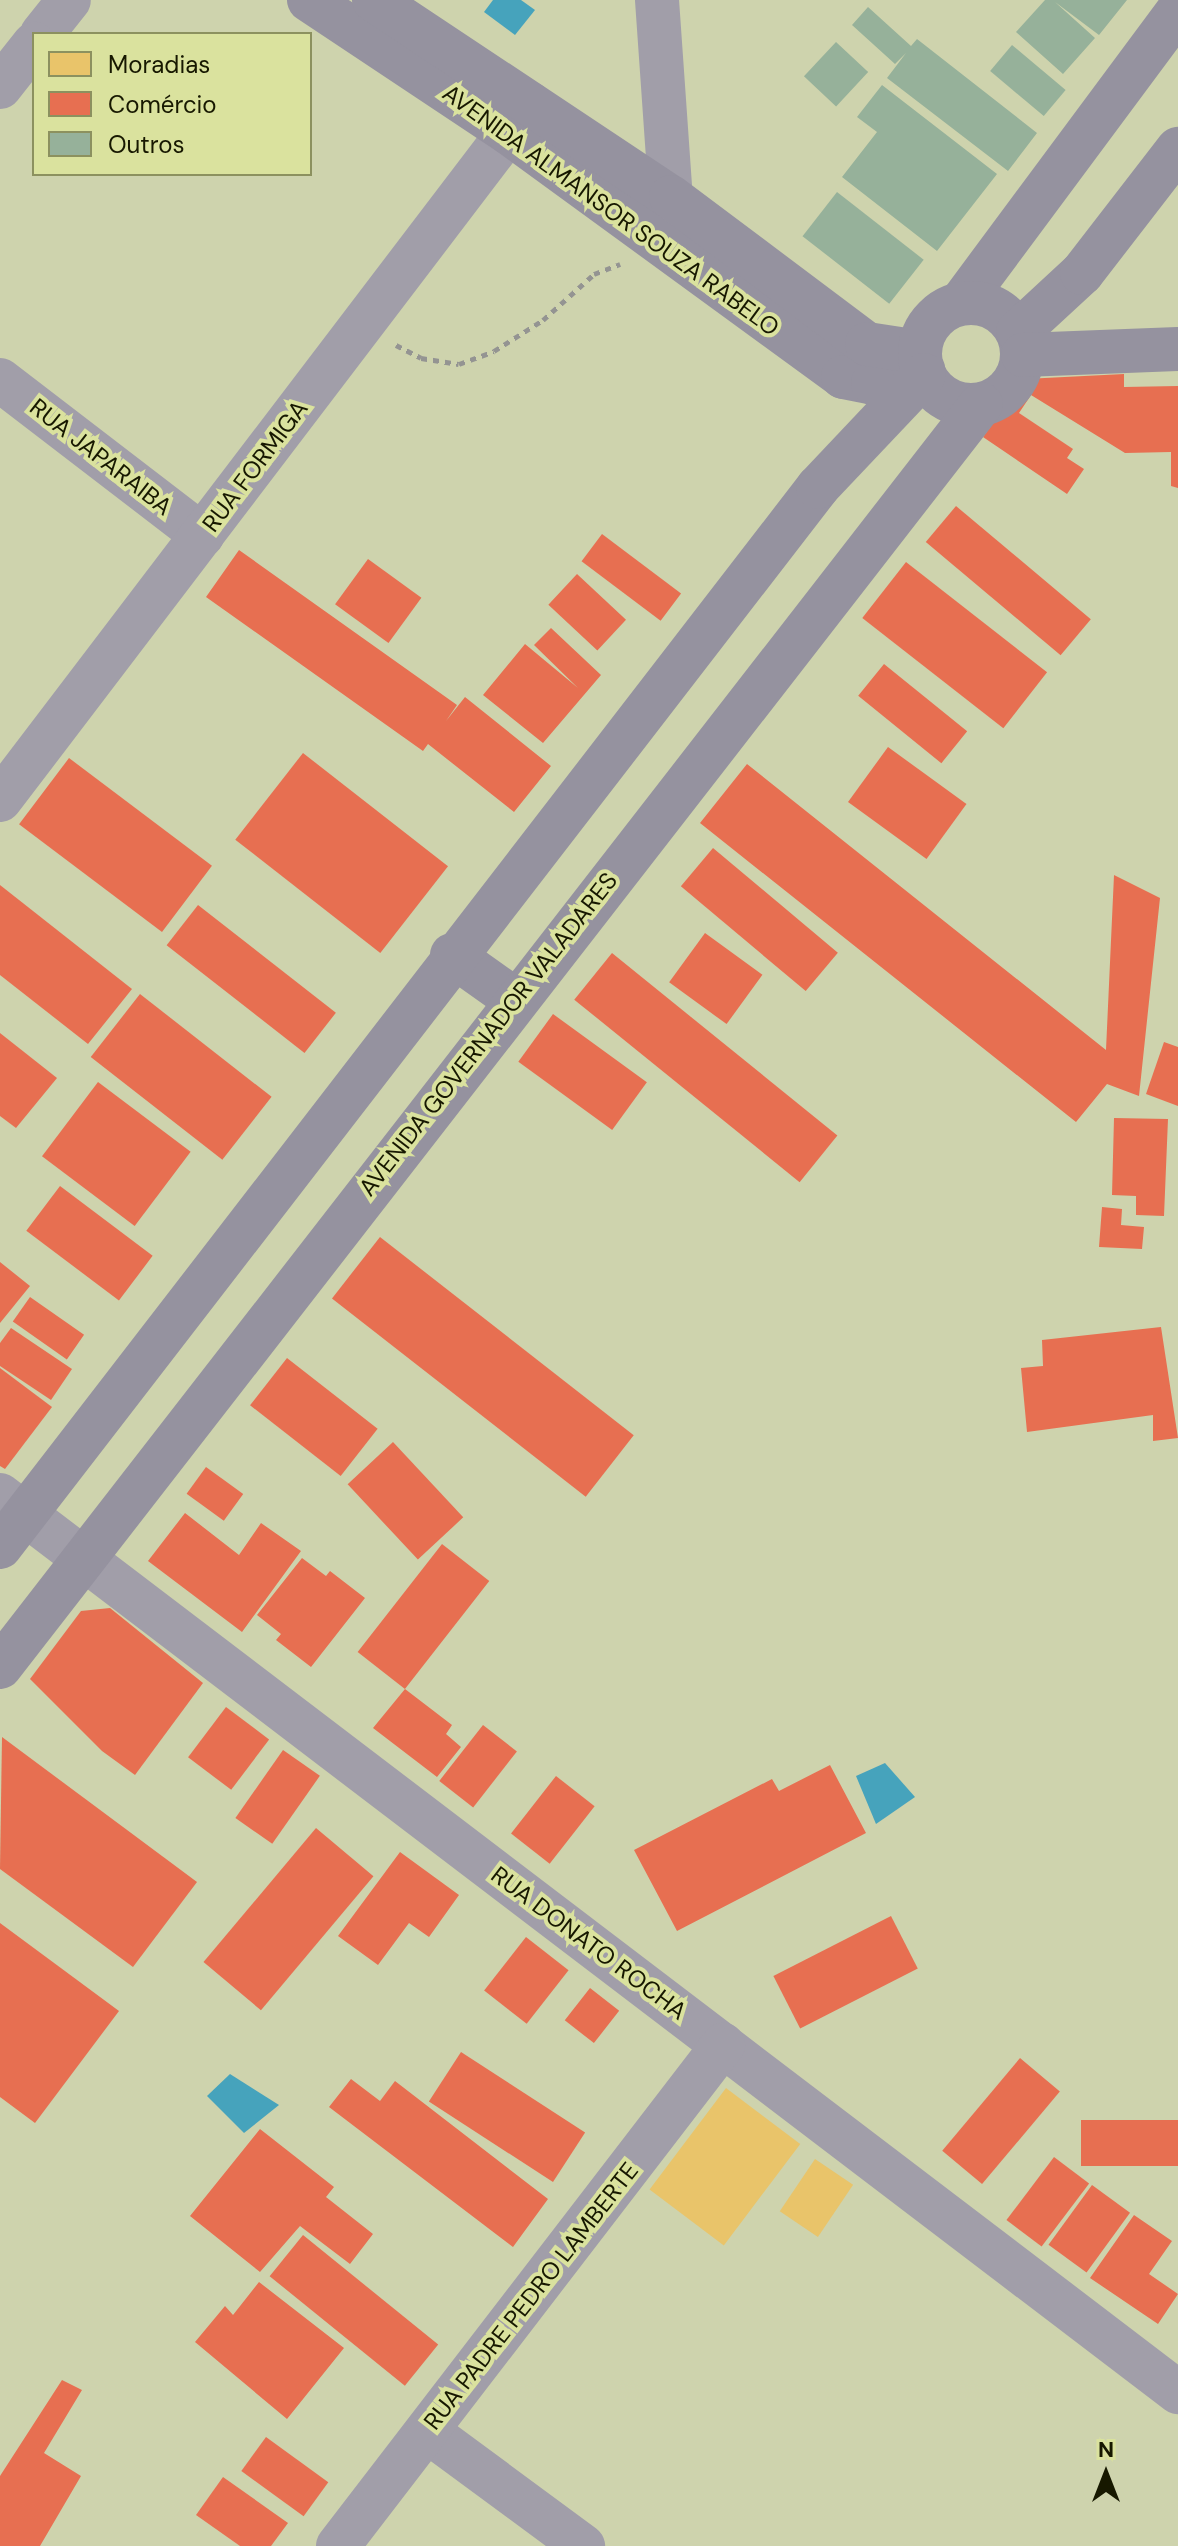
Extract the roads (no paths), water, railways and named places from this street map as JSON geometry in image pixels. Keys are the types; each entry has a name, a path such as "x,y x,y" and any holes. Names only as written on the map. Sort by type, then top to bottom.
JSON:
{"street":[{"path":"44,32 69,0"},
{"name":"AVENIDA ALMANSOR SOUZA RABELO","path":"309,0 520,118 671,197 867,344 922,366"},
{"name":"AVENIDA ALMANSOR SOUZA RABELO","path":"374,0 520,118 675,254 843,377 873,383 922,366"},
{"path":"657,0 675,254"},
{"path":"961,303 1178,11"},
{"path":"0,87 32,47"},
{"name":"RUA FORMIGA","path":"0,800 520,118"},
{"path":"1021,344 1004,314 984,304 961,303 939,312 925,330 922,366 938,393 958,403 981,404 1003,395 1017,377 1021,344 1082,273 1178,149"},
{"path":"1021,344 1178,349"},
{"path":"8,1518 818,487 922,366"},
{"name":"RUA JAPARAIBA","path":"0,380 202,535"},
{"name":"AVENIDA GOVERNADOR VALADARES","path":"0,1667 514,999 981,404"},
{"path":"452,955 514,999"},
{"name":"RUA DONATO ROCHA","path":"8,1518 84,1558 1178,2392"},
{"name":"RUA PADRE PEDRO LAMBERTE","path":"338,2546 723,2045"},
{"path":"427,2431 583,2546"}],"water":[{"path":"493,0 521,0 535,10 515,35 484,12"},
{"path":"885,1763 915,1797 876,1824 856,1776"},
{"path":"230,2074 279,2105 244,2133 207,2096"}]}
